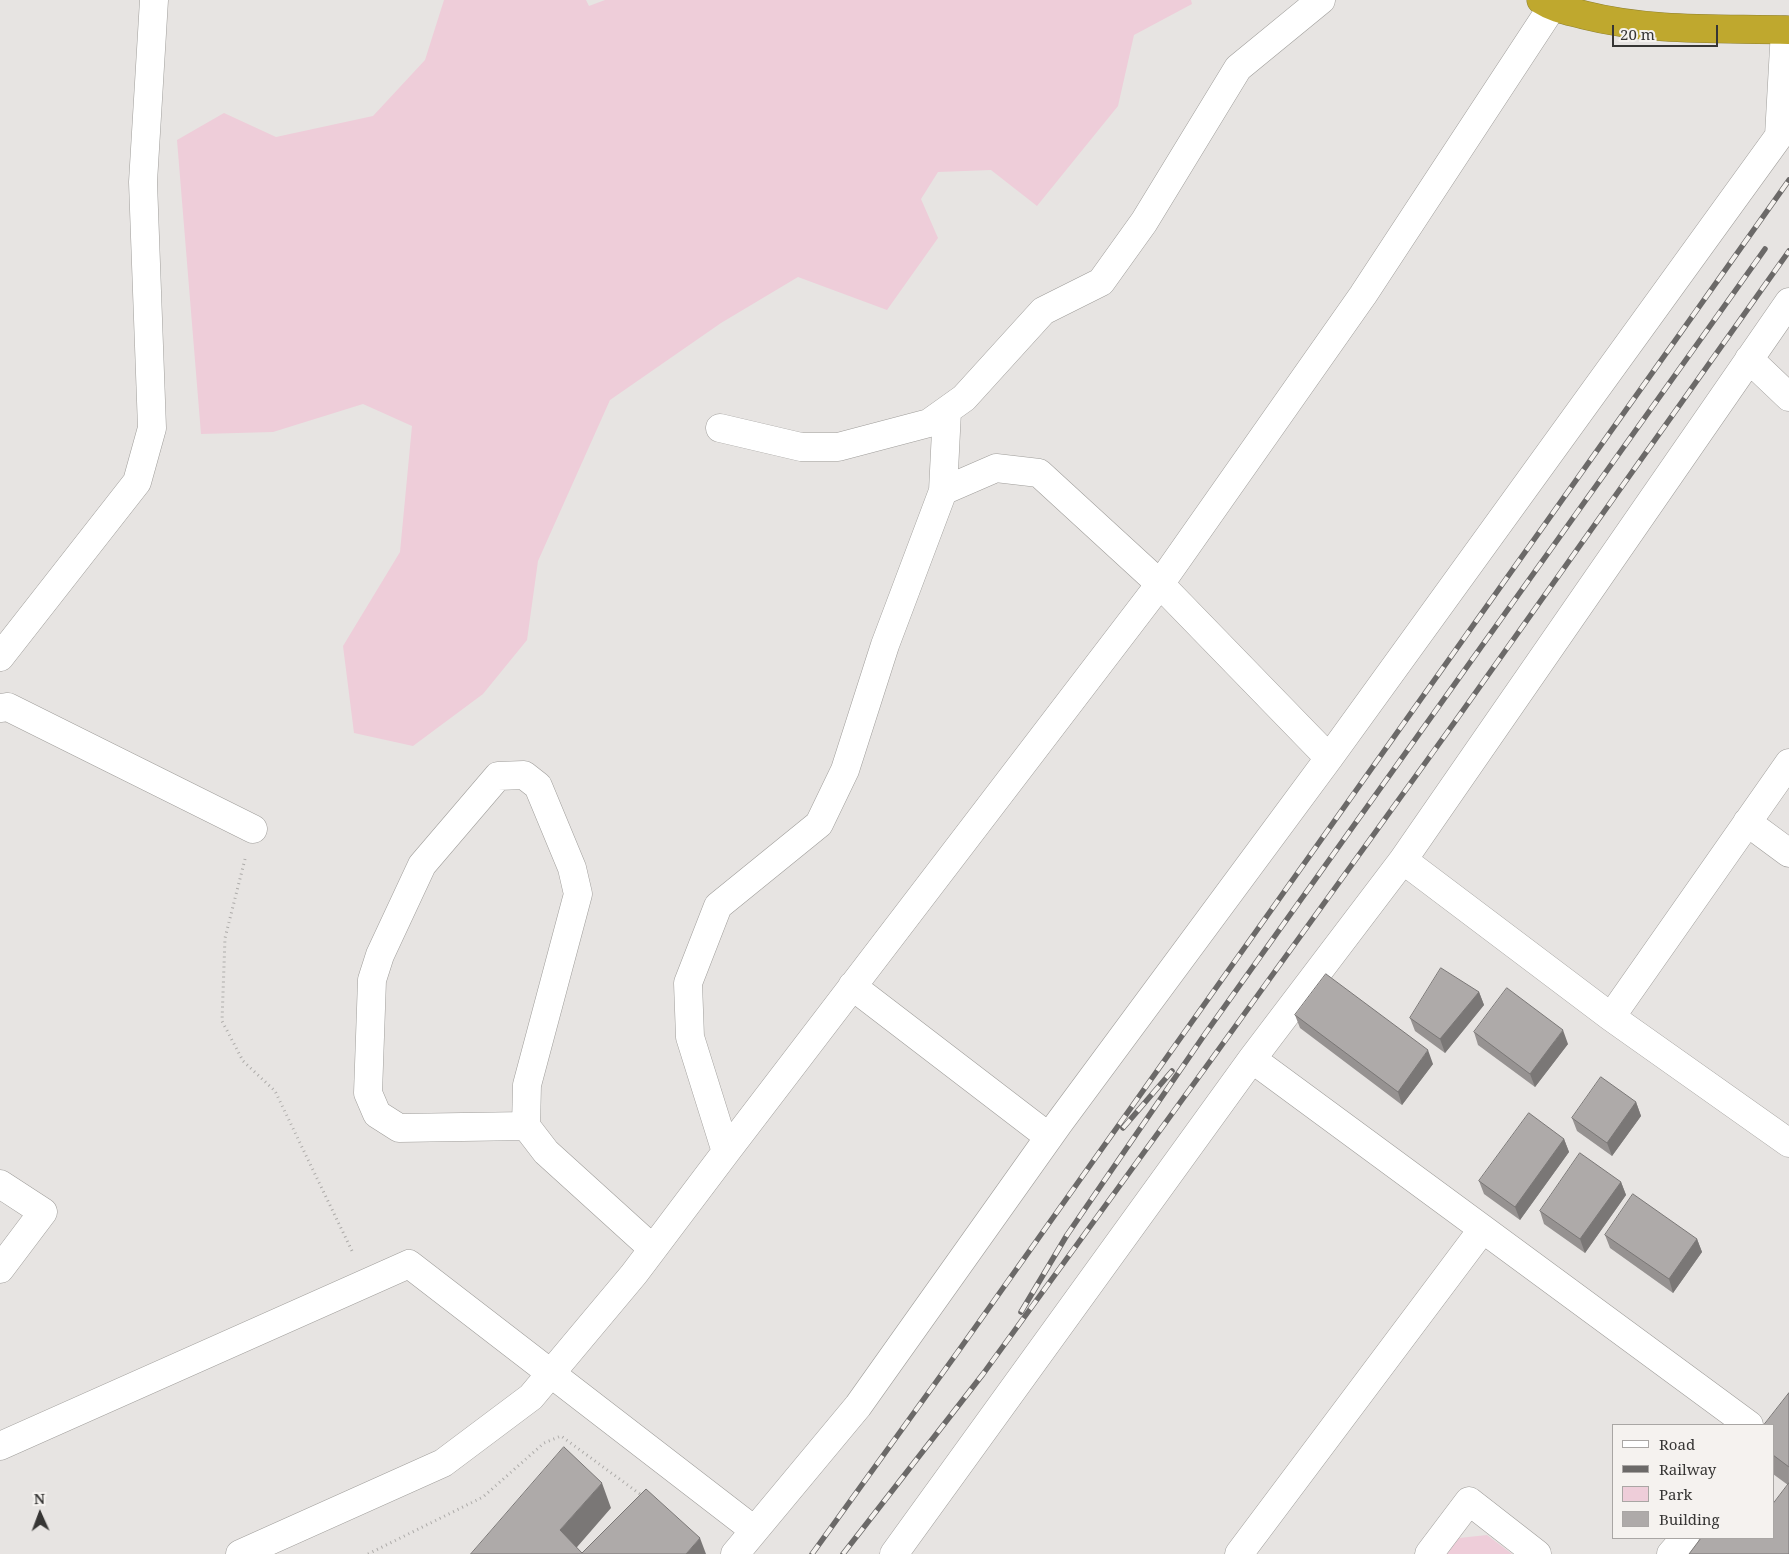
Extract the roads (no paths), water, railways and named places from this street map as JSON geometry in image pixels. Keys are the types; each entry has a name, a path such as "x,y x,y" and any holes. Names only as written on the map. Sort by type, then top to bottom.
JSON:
{"highway":[{"path":"1547,4 1604,20 1681,29 1787,30"}],"street":[{"path":"0,657 137,482 152,428 143,182 154,0"},
{"path":"720,428 801,447 838,447 929,423 947,411 964,398 1043,311 1101,282 1144,222 1238,68 1321,0"},
{"path":"240,1554 443,1463 532,1397 634,1274 1160,584 1363,296 1547,4"},
{"path":"735,1554 858,1406 1049,1137 1329,758 1779,136 1787,30"},
{"path":"894,1554 1252,1060 1403,860 1789,302"},
{"path":"1749,359 1789,397"},
{"path":"726,1152 690,1036 688,983 718,906 819,824 845,770 885,645 943,491 947,411"},
{"path":"943,491 996,468 1039,473 1160,584 1329,758"},
{"path":"0,708 8,707 253,829"},
{"path":"1611,1017 1789,763"},
{"path":"526,1126 399,1128 377,1114 368,1093 372,980 380,955 422,865 498,776 524,775 538,786 572,868 578,894 527,1085 526,1126 546,1152 653,1249"},
{"path":"1746,822 1789,853"},
{"path":"1403,860 1611,1017 1789,1143"},
{"path":"852,986 1049,1137"},
{"path":"1252,1060 1748,1424"},
{"path":"0,1184 43,1212 0,1269"},
{"path":"1239,1554 1482,1230"},
{"path":"0,1446 409,1264 754,1530"},
{"path":"1429,1554 1469,1501 1537,1554"},
{"path":"1671,1554 1683,1539"}],"railway":[{"path":"812,1554 957,1353 1789,180"},
{"path":"1021,1312 1067,1235 1205,1034 1765,249"},
{"path":"843,1554 983,1374 1219,1049 1454,723 1789,251"},
{"path":"1123,1128 1172,1071"}]}
